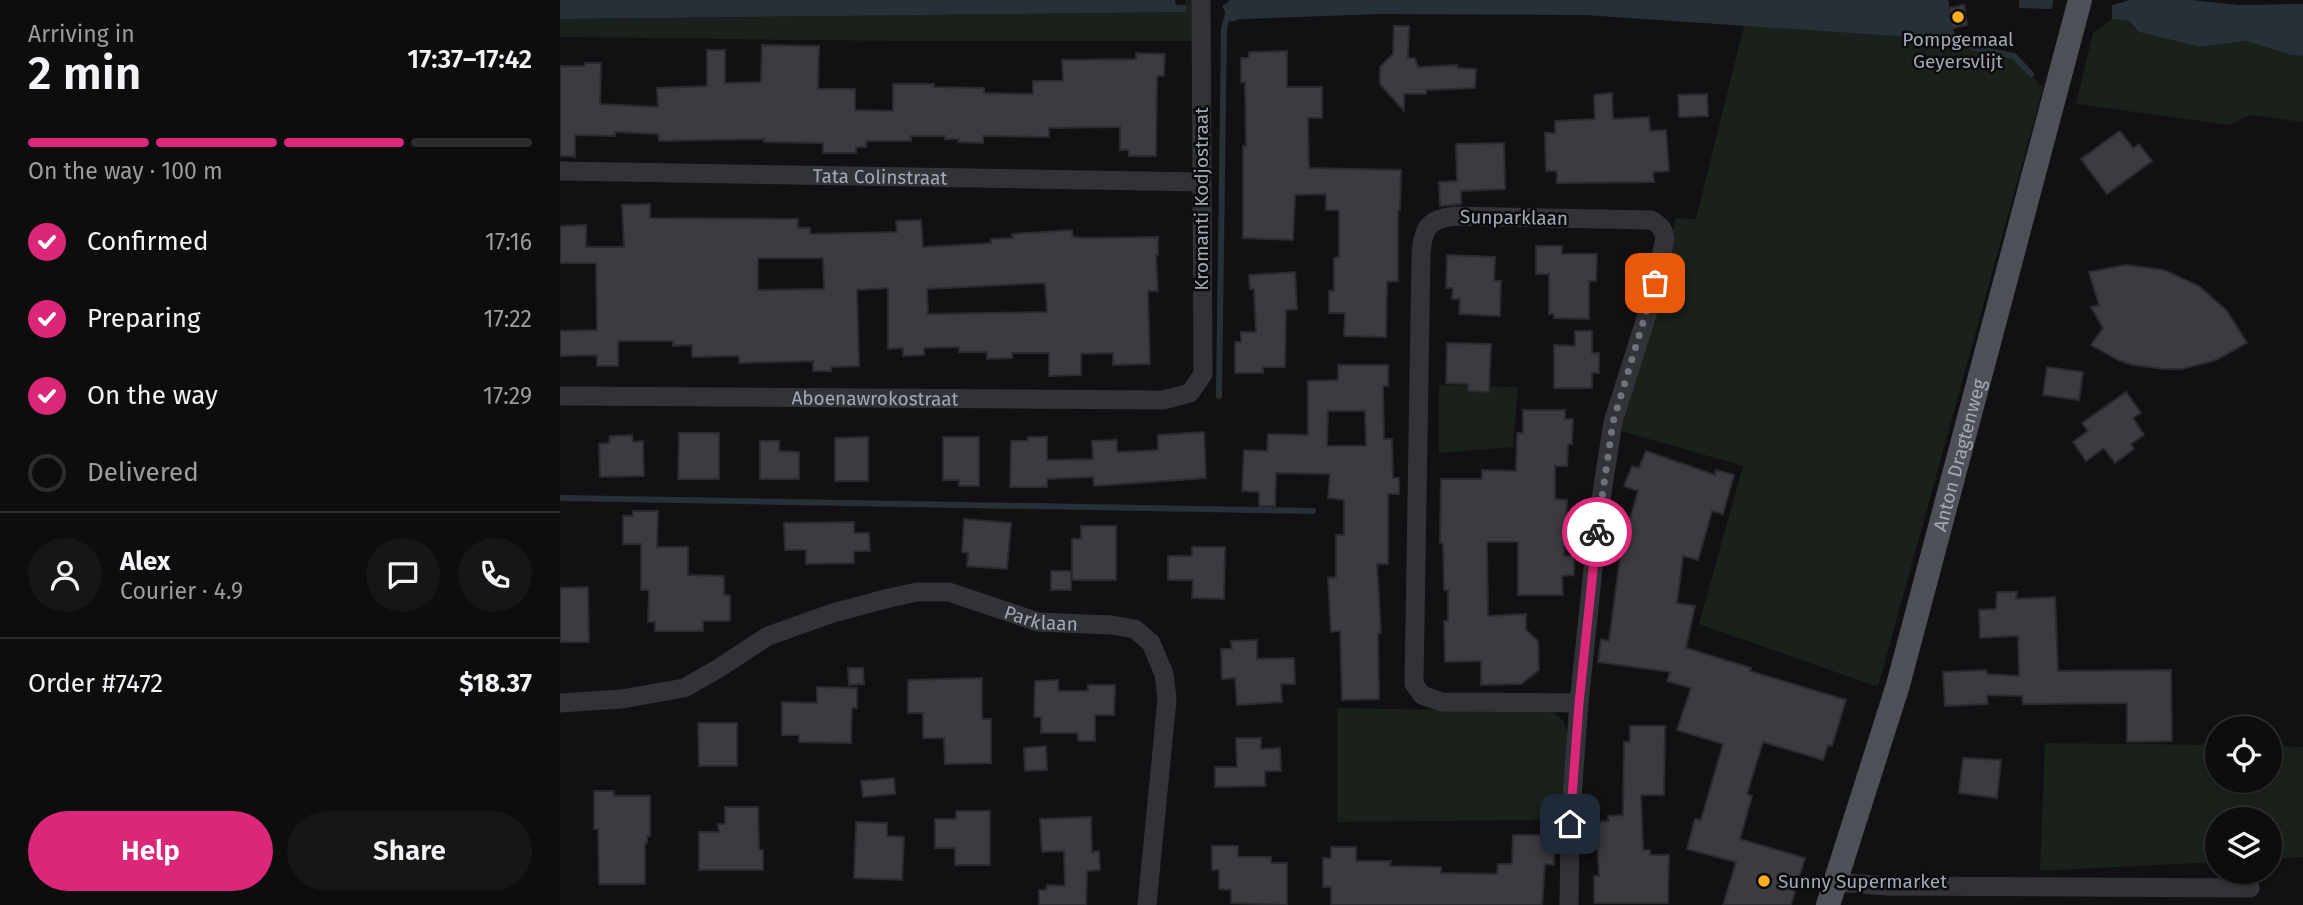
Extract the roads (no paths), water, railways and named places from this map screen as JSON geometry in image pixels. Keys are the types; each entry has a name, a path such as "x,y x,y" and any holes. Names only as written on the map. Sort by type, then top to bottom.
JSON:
{"main road":[{"name":"Anton Dragtenweg","path":"1832,893 1898,685 2080,0"}],"street":[{"name":"Kromanti Kodjostraat","path":"1190,393 1203,374 1201,0"},
{"name":"Tata Colinstraat","path":"560,171 1201,182"},
{"name":"Sunparklaan","path":"1569,905 1570,824 1579,703 1599,512 1613,422 1650,305 1665,239 1664,232 1651,219 1439,218 1429,225 1422,237 1421,254 1414,684 1422,695 1442,702 1579,703"},
{"name":"Aboenawrokostraat","path":"560,396 1163,400 1190,393"},
{"name":"Parklaan","path":"560,702 622,699 684,688 768,636 832,613 917,593 949,592 1038,622 1111,625 1135,629 1151,643 1164,674 1167,699 1147,905"},
{"path":"1832,893 1886,886 2250,888"}],"waterway":[{"path":"1219,396 1224,28 1232,0"},
{"path":"1956,40 1975,48 2014,56 2031,74"},
{"path":"560,498 1313,511"}],"place":[{"name":"Pompgemaal Geyersvlijt","path":"1958,17"},
{"name":"Sunny Supermarket","path":"1764,881"}]}
